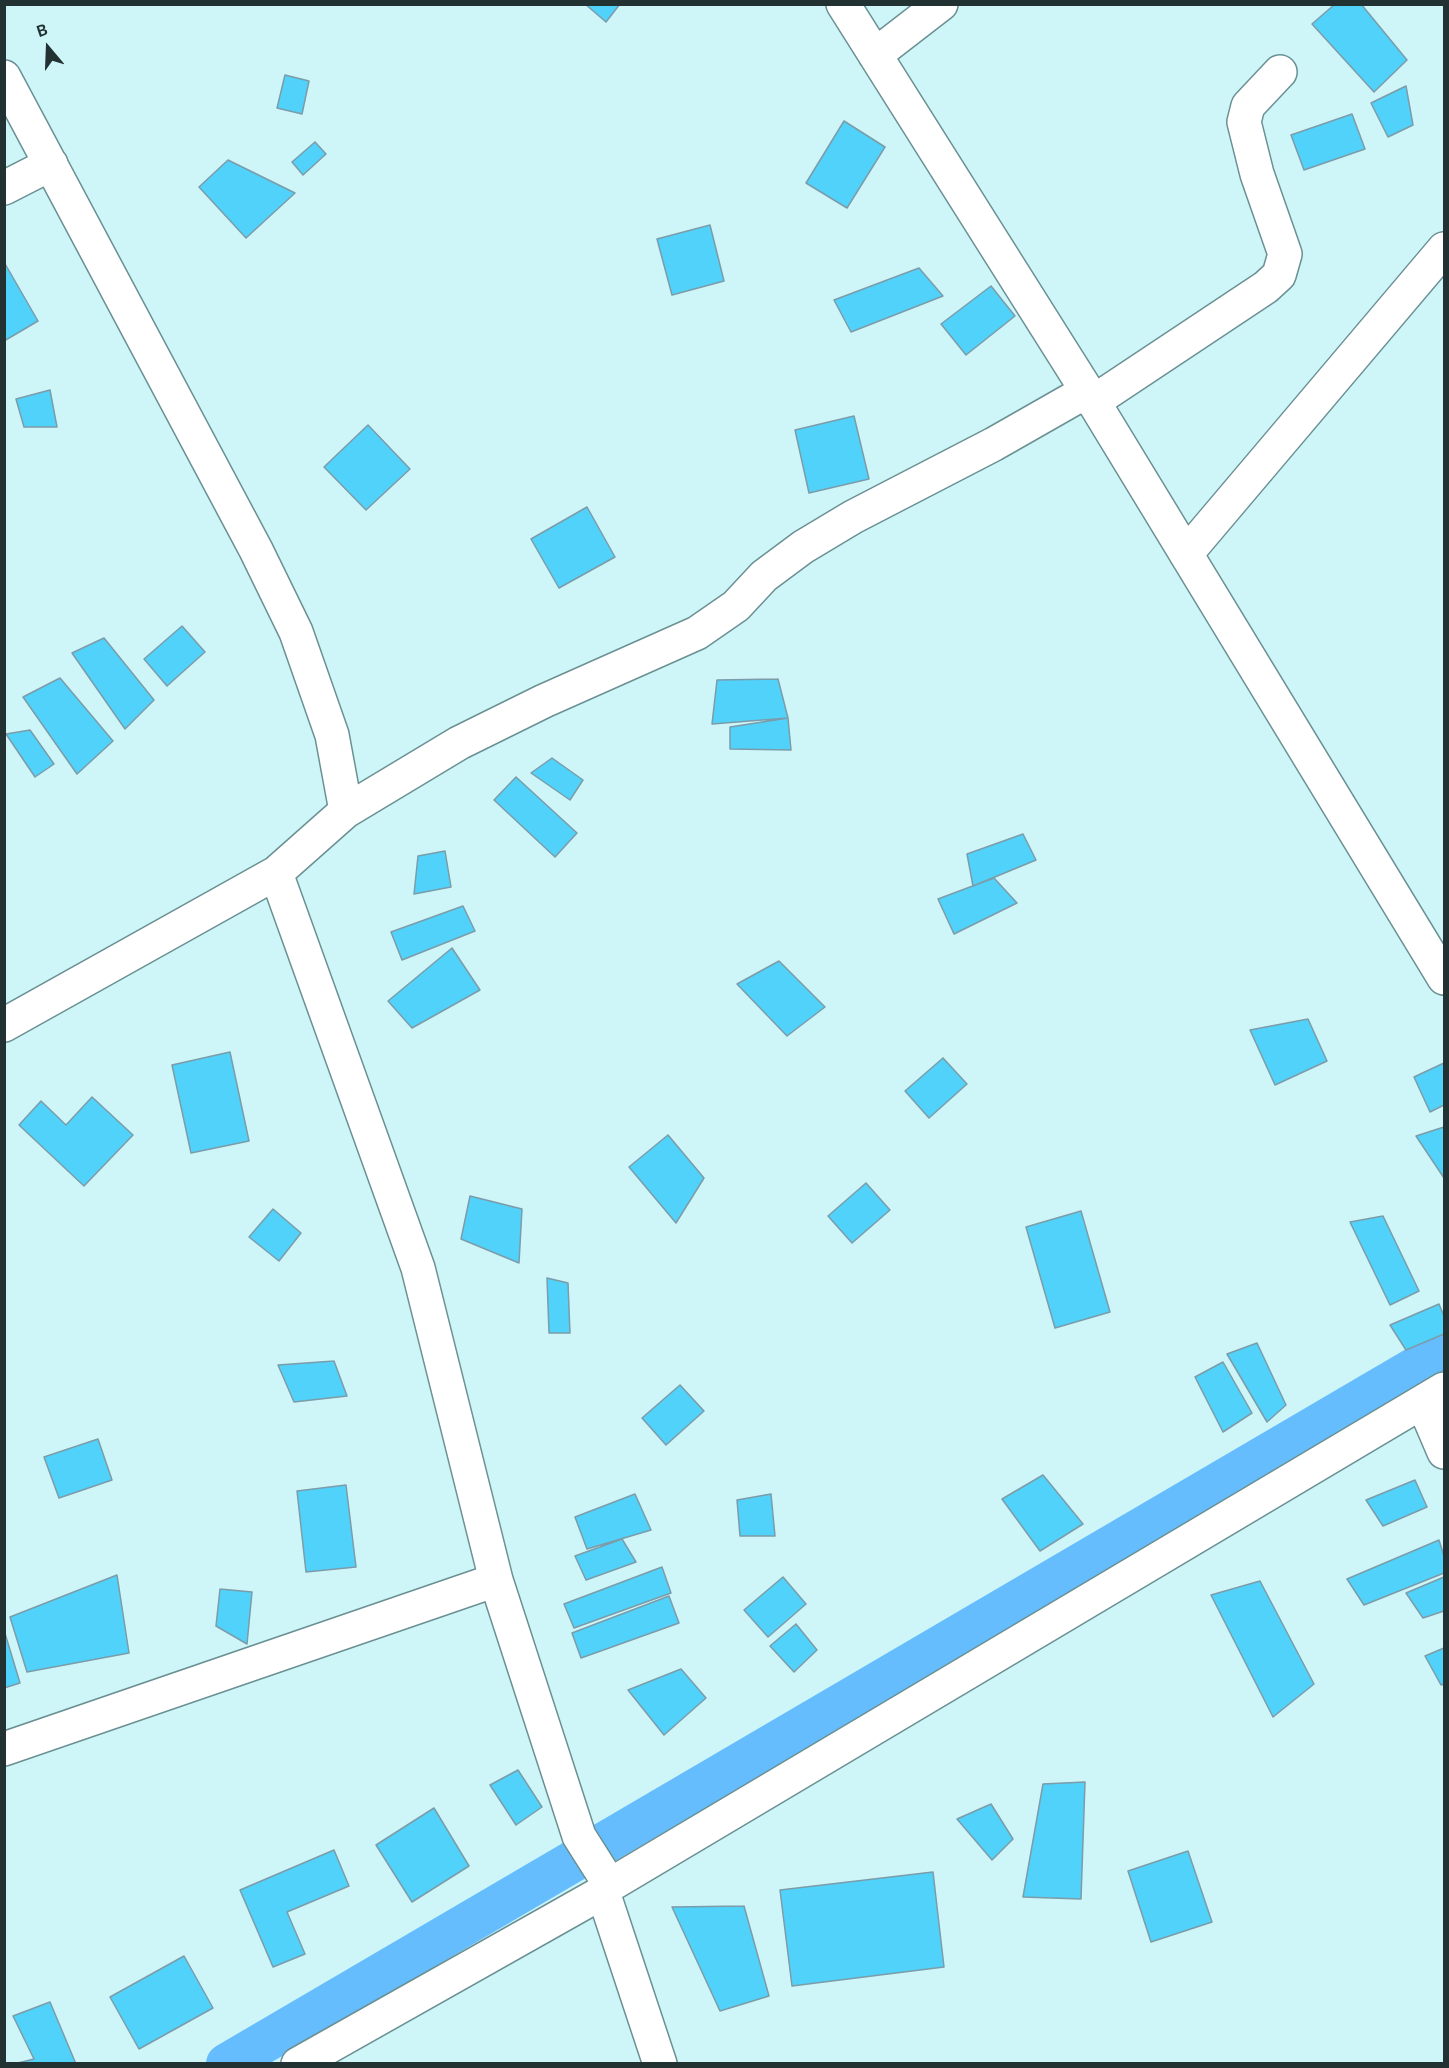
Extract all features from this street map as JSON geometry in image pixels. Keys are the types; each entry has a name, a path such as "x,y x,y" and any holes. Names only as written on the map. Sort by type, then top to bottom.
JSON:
{"street":[{"path":"843,4 1090,397 1444,978"},
{"path":"875,55 941,4"},
{"path":"4,1025 276,873 346,811 480,733 544,701 697,633 736,606 764,576 802,547 853,517 1090,397 1266,287 1279,275 1285,254 1257,174 1244,122 1248,106 1280,72"},
{"path":"4,77 256,550 296,632 333,735 346,811"},
{"path":"4,188 51,164"},
{"path":"1186,554 1444,249"},
{"path":"276,873 418,1268 496,1580 579,1836 606,1889 660,2064"},
{"path":"298,2064 606,1889 1434,1396 1444,1452"},
{"path":"4,1749 496,1580"}],"building":[{"path":"585,4 620,4 606,22"},
{"path":"1335,4 1361,4 1407,60 1374,92 1312,24"},
{"path":"285,75 309,81 302,114 277,108"},
{"path":"1406,86 1413,125 1388,137 1371,103"},
{"path":"1352,114 1365,149 1304,170 1291,135"},
{"path":"844,121 885,147 847,208 806,183"},
{"path":"315,142 326,154 303,175 292,162"},
{"path":"228,160 295,193 246,238 199,187"},
{"path":"710,225 724,281 672,295 657,239"},
{"path":"4,262 38,321 4,341"},
{"path":"919,268 943,296 851,332 834,300"},
{"path":"991,286 1015,316 966,355 941,324"},
{"path":"50,390 57,427 24,427 16,399"},
{"path":"854,416 869,479 809,493 795,430"},
{"path":"368,425 410,469 366,510 324,467"},
{"path":"587,507 615,557 559,588 531,539"},
{"path":"182,626 205,652 167,686 144,659"},
{"path":"104,638 154,700 125,729 72,653"},
{"path":"60,678 113,741 77,774 23,697"},
{"path":"778,679 788,718 712,724 717,680"},
{"path":"788,718 791,750 730,749 730,727"},
{"path":"30,730 54,764 35,777 6,734"},
{"path":"552,758 583,780 570,800 531,773"},
{"path":"516,777 577,833 555,857 494,800"},
{"path":"1023,834 1036,860 973,886 967,854"},
{"path":"445,851 451,887 414,894 418,856"},
{"path":"994,878 1017,903 954,934 938,899"},
{"path":"463,906 475,931 402,960 391,932"},
{"path":"452,948 480,990 412,1028 388,1001"},
{"path":"779,961 825,1007 787,1036 737,984"},
{"path":"1308,1019 1327,1061 1275,1085 1250,1030"},
{"path":"230,1052 249,1141 191,1153 172,1065"},
{"path":"943,1058 967,1084 929,1118 905,1091"},
{"path":"1444,1063 1444,1105 1430,1112 1414,1077"},
{"path":"92,1097 133,1135 84,1186 19,1125 41,1101 66,1125"},
{"path":"1444,1127 1444,1178 1416,1136"},
{"path":"668,1135 704,1178 676,1223 629,1167"},
{"path":"866,1183 890,1210 852,1243 828,1216"},
{"path":"470,1196 522,1209 519,1263 461,1239"},
{"path":"273,1209 301,1233 279,1261 249,1237"},
{"path":"1081,1211 1110,1312 1055,1328 1026,1227"},
{"path":"1383,1216 1419,1291 1390,1305 1350,1222"},
{"path":"547,1278 568,1283 570,1333 549,1333"},
{"path":"1439,1304 1444,1316 1444,1334 1406,1350 1390,1325"},
{"path":"1257,1343 1286,1405 1267,1422 1227,1354"},
{"path":"334,1361 347,1396 294,1402 278,1365"},
{"path":"1223,1362 1252,1413 1223,1432 1195,1377"},
{"path":"680,1385 704,1411 666,1445 642,1418"},
{"path":"98,1439 112,1480 59,1498 44,1457"},
{"path":"1043,1475 1083,1524 1040,1551 1002,1499"},
{"path":"1415,1480 1427,1507 1383,1526 1366,1500"},
{"path":"346,1485 356,1567 306,1572 297,1491"},
{"path":"635,1494 651,1530 587,1549 575,1517"},
{"path":"771,1494 775,1536 740,1536 737,1500"},
{"path":"622,1539 636,1562 586,1580 575,1556"},
{"path":"1439,1540 1444,1556 1444,1573 1364,1605 1347,1579"},
{"path":"662,1567 671,1593 574,1628 564,1604"},
{"path":"117,1575 129,1653 27,1672 10,1617"},
{"path":"783,1577 806,1604 768,1637 744,1610"},
{"path":"1444,1577 1444,1611 1423,1618 1406,1593"},
{"path":"1260,1581 1314,1684 1273,1717 1211,1595"},
{"path":"220,1589 252,1592 247,1644 216,1626"},
{"path":"669,1596 679,1623 581,1658 572,1633"},
{"path":"796,1624 817,1650 794,1672 770,1646"},
{"path":"4,1630 20,1683 4,1688"},
{"path":"1444,1648 1444,1684 1441,1685 1425,1656"},
{"path":"681,1669 706,1698 664,1735 628,1690"},
{"path":"518,1770 542,1807 516,1825 490,1785"},
{"path":"1085,1782 1081,1899 1023,1897 1043,1784"},
{"path":"991,1804 1013,1839 992,1860 957,1819"},
{"path":"434,1808 469,1866 412,1902 376,1845"},
{"path":"334,1850 349,1886 287,1912 305,1954 273,1967 240,1890"},
{"path":"1188,1851 1212,1922 1151,1942 1128,1871"},
{"path":"933,1872 944,1967 792,1986 780,1890"},
{"path":"744,1906 769,1996 720,2011 672,1907"},
{"path":"184,1956 213,2008 139,2049 110,1997"},
{"path":"50,2002 76,2064 14,2064 34,2059 13,2016"}],"waterway":[{"path":"227,2064 1444,1351"}]}
